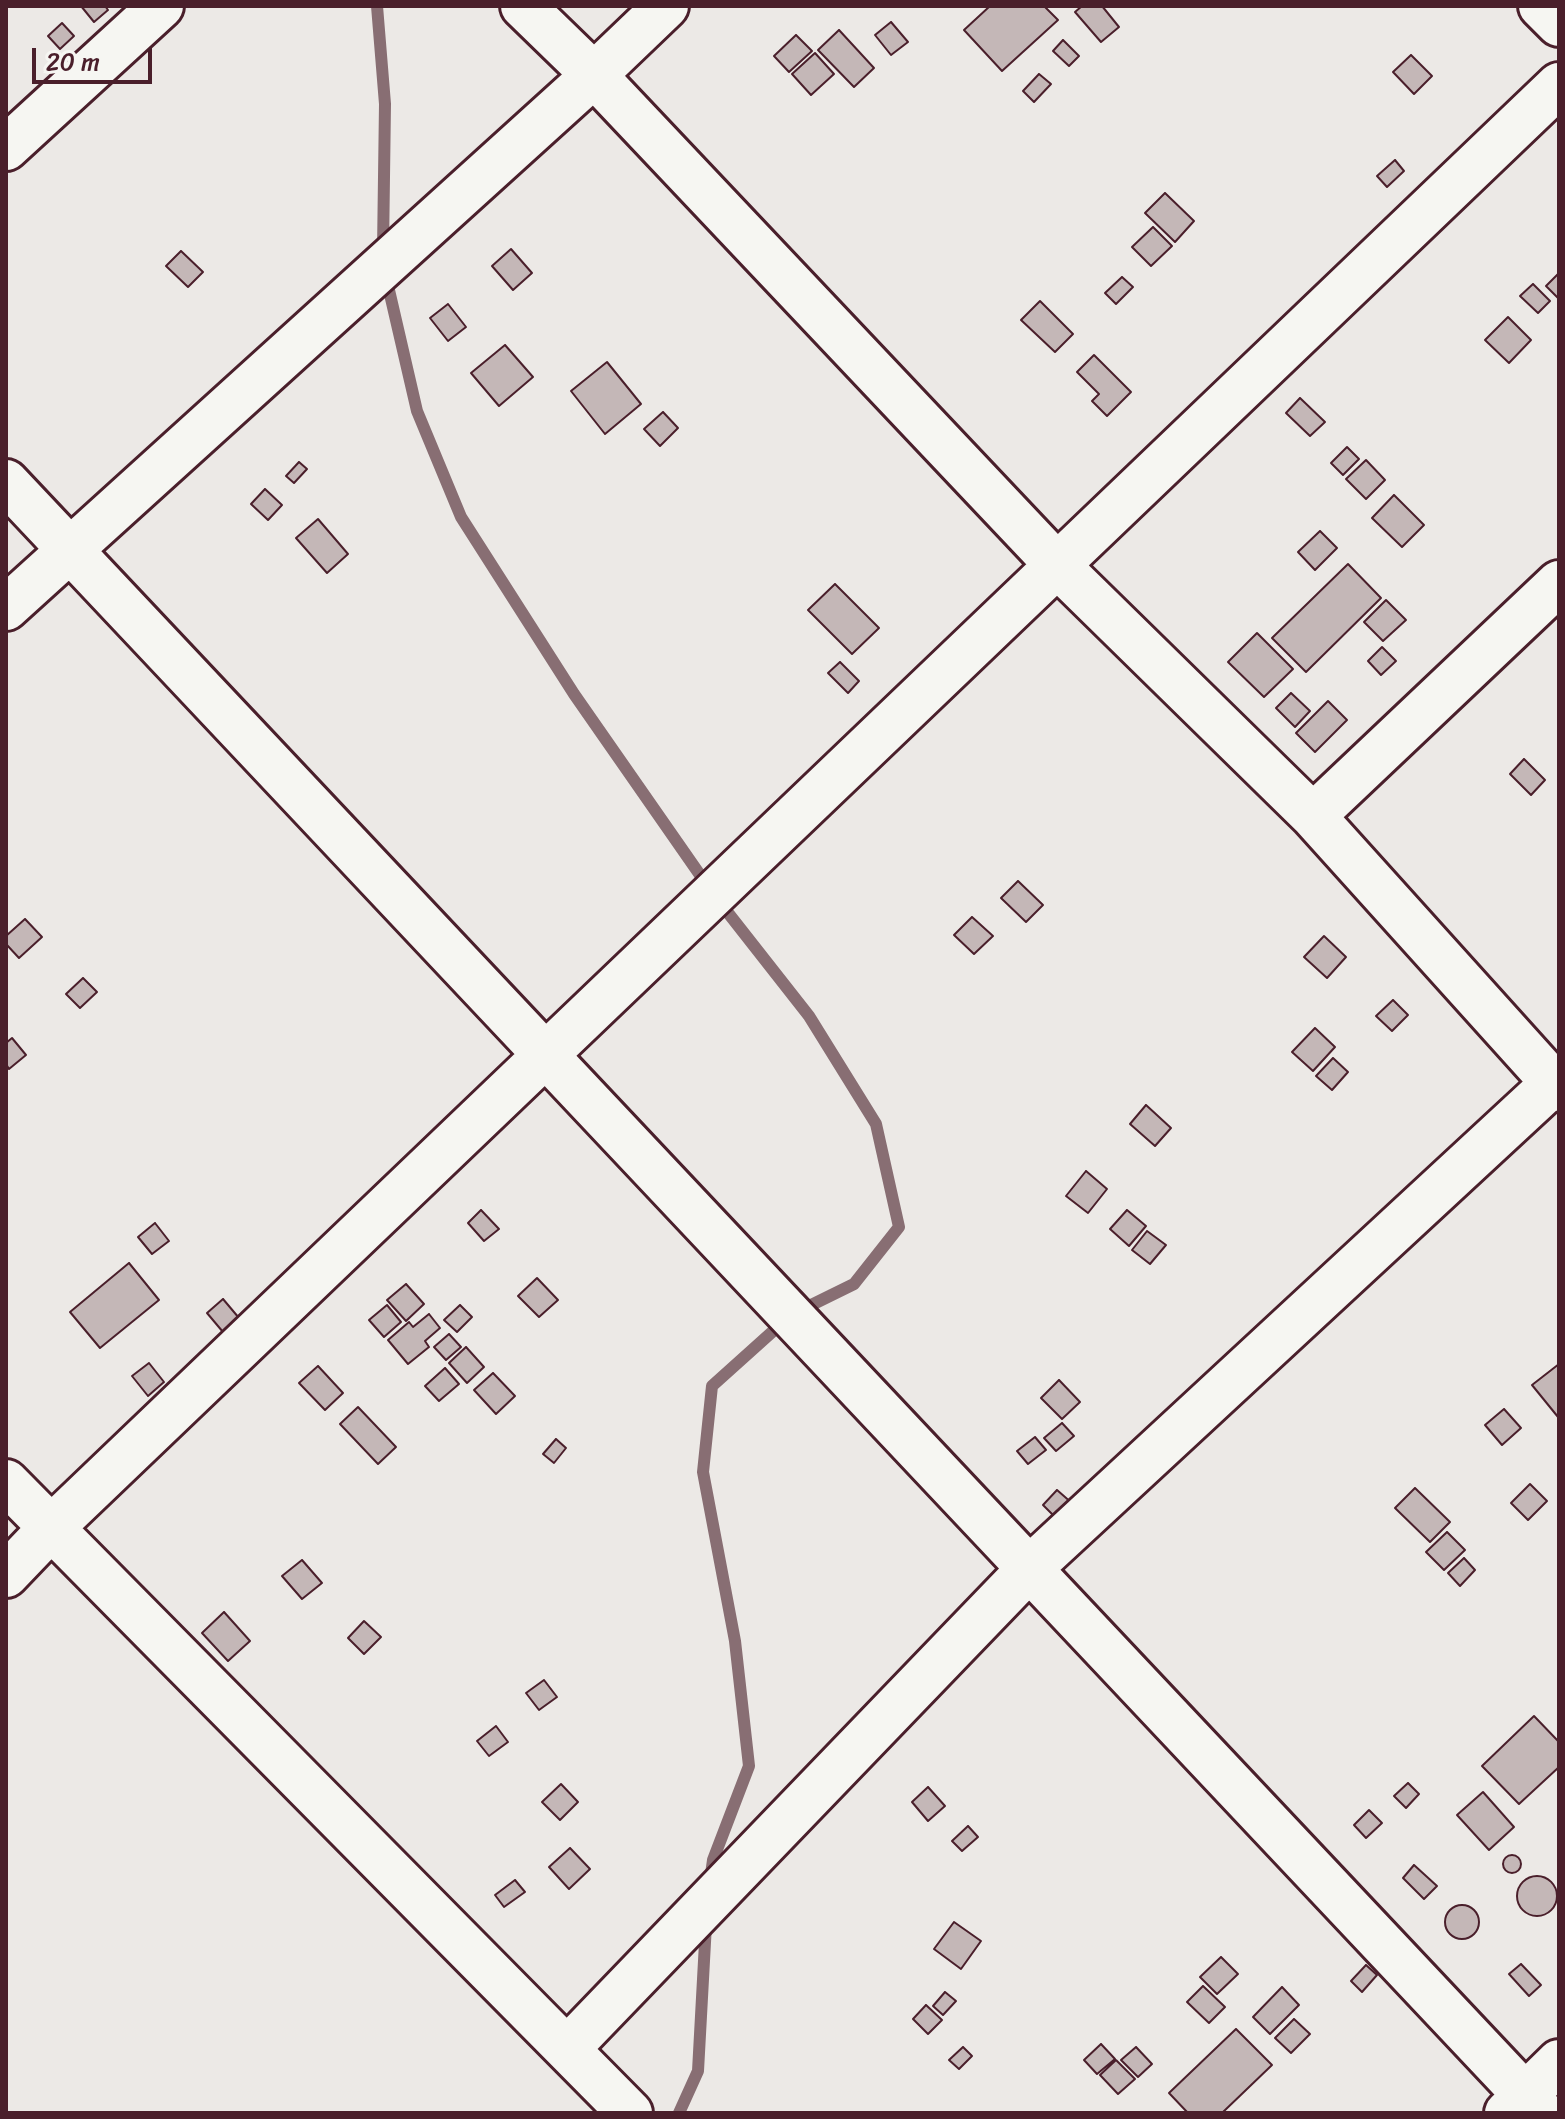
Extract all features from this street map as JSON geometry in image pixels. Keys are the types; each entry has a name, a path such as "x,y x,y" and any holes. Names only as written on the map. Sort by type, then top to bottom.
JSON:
{"street":[{"path":"6,148 161,6"},
{"path":"523,6 594,75 1058,566 1313,816 1557,1084 1030,1568 567,2049"},
{"path":"6,608 594,75 666,6"},
{"path":"1541,6 1559,24"},
{"path":"6,1575 50,1529 1559,85"},
{"path":"6,482 1030,1568 1525,2107 1559,2062"},
{"path":"1313,816 1559,583"},
{"path":"6,1482 630,2113"}],"building":[{"path":"81,6 105,6 108,10 94,22"},
{"path":"990,6 1044,6 1058,20 1002,71 964,30"},
{"path":"1082,6 1102,6 1119,27 1101,42 1075,12"},
{"path":"891,22 908,42 891,55 875,35"},
{"path":"62,23 74,36 60,49 48,36"},
{"path":"839,30 874,68 854,87 818,50"},
{"path":"796,35 812,51 789,72 774,56"},
{"path":"1063,40 1079,56 1069,66 1053,51"},
{"path":"815,53 834,74 811,95 792,74"},
{"path":"1411,55 1432,76 1414,94 1393,72"},
{"path":"1039,74 1051,84 1034,102 1023,91"},
{"path":"1395,160 1404,171 1387,187 1377,176"},
{"path":"1165,193 1194,221 1175,242 1145,213"},
{"path":"1153,227 1172,246 1151,266 1132,247"},
{"path":"511,249 532,273 513,290 492,266"},
{"path":"181,251 203,272 188,287 166,266"},
{"path":"1559,273 1559,299 1546,286"},
{"path":"1122,277 1133,287 1116,304 1105,293"},
{"path":"1533,284 1550,301 1538,313 1520,296"},
{"path":"1040,301 1073,334 1055,352 1021,320"},
{"path":"448,304 466,327 448,341 430,318"},
{"path":"1508,317 1531,340 1509,363 1485,340"},
{"path":"505,345 533,377 499,406 471,373"},
{"path":"1094,355 1131,392 1107,416 1092,401 1099,394 1077,372"},
{"path":"607,362 641,404 605,434 571,391"},
{"path":"1300,398 1325,422 1310,436 1286,413"},
{"path":"663,412 678,428 660,446 644,429"},
{"path":"1347,447 1359,459 1343,475 1331,463"},
{"path":"1366,460 1385,480 1366,499 1346,479"},
{"path":"299,462 307,469 294,483 286,476"},
{"path":"265,489 282,505 268,520 251,504"},
{"path":"1394,495 1424,525 1402,547 1372,518"},
{"path":"318,519 348,554 327,573 296,538"},
{"path":"1320,531 1337,548 1315,570 1298,552"},
{"path":"1348,564 1381,598 1306,672 1272,638"},
{"path":"835,584 879,628 852,654 808,610"},
{"path":"1386,600 1406,620 1383,641 1364,622"},
{"path":"1257,633 1293,669 1264,697 1228,662"},
{"path":"1382,647 1396,661 1381,675 1368,661"},
{"path":"840,662 859,681 848,693 828,673"},
{"path":"1291,693 1310,711 1295,727 1276,708"},
{"path":"1328,701 1347,720 1315,752 1296,733"},
{"path":"1524,759 1545,780 1531,795 1510,774"},
{"path":"1018,881 1043,905 1026,922 1001,898"},
{"path":"972,917 993,936 974,954 954,935"},
{"path":"25,919 42,937 19,958 6,944 6,936"},
{"path":"1324,936 1346,957 1327,978 1304,957"},
{"path":"83,978 97,992 80,1008 66,994"},
{"path":"1393,1000 1408,1015 1392,1031 1376,1016"},
{"path":"1315,1028 1335,1047 1313,1071 1292,1052"},
{"path":"12,1038 26,1055 9,1069 6,1064 6,1043"},
{"path":"1333,1058 1348,1072 1332,1090 1316,1076"},
{"path":"1146,1105 1171,1128 1155,1146 1130,1124"},
{"path":"1086,1171 1107,1189 1088,1213 1066,1196"},
{"path":"481,1210 499,1229 484,1241 468,1223"},
{"path":"1127,1210 1146,1226 1129,1246 1110,1229"},
{"path":"155,1223 169,1241 152,1254 138,1237"},
{"path":"1147,1231 1166,1245 1150,1264 1132,1250"},
{"path":"129,1263 159,1300 100,1348 70,1312"},
{"path":"537,1278 558,1300 539,1317 518,1296"},
{"path":"406,1284 424,1304 406,1321 387,1300"},
{"path":"223,1299 239,1318 223,1332 207,1313"},
{"path":"387,1305 401,1322 384,1337 369,1320"},
{"path":"460,1305 472,1317 457,1332 444,1320"},
{"path":"429,1314 440,1328 425,1341 429,1347 408,1364 388,1340 409,1322 413,1327"},
{"path":"449,1334 461,1347 446,1360 434,1347"},
{"path":"466,1347 484,1367 467,1383 449,1363"},
{"path":"149,1363 164,1382 148,1396 132,1376"},
{"path":"1559,1364 1559,1416 1558,1417 1532,1385"},
{"path":"318,1366 343,1393 325,1410 299,1383"},
{"path":"445,1368 459,1384 439,1401 425,1386"},
{"path":"493,1373 515,1396 496,1414 474,1390"},
{"path":"1059,1380 1080,1402 1062,1419 1041,1398"},
{"path":"358,1407 396,1447 378,1464 340,1424"},
{"path":"1504,1409 1521,1428 1502,1445 1485,1425"},
{"path":"1062,1423 1074,1436 1056,1451 1044,1438"},
{"path":"1035,1437 1046,1450 1028,1464 1017,1451"},
{"path":"556,1439 566,1448 554,1463 543,1454"},
{"path":"1530,1484 1547,1501 1528,1520 1511,1503"},
{"path":"1415,1488 1450,1522 1430,1542 1395,1508"},
{"path":"1057,1490 1073,1504 1058,1520 1043,1505"},
{"path":"1447,1532 1465,1550 1444,1570 1426,1552"},
{"path":"1464,1558 1475,1570 1460,1586 1448,1573"},
{"path":"302,1560 322,1583 302,1599 282,1576"},
{"path":"224,1612 250,1641 228,1661 202,1633"},
{"path":"364,1621 381,1637 364,1654 348,1638"},
{"path":"544,1680 557,1697 539,1710 526,1693"},
{"path":"1534,1716 1559,1742 1559,1767 1519,1804 1482,1766"},
{"path":"496,1726 508,1742 489,1756 477,1741"},
{"path":"1408,1783 1419,1794 1406,1808 1394,1796"},
{"path":"561,1784 578,1802 560,1820 542,1802"},
{"path":"928,1787 945,1806 928,1821 912,1802"},
{"path":"1483,1792 1514,1827 1489,1850 1457,1815"},
{"path":"1369,1810 1382,1823 1366,1838 1354,1825"},
{"path":"968,1826 978,1837 962,1851 952,1841"},
{"path":"570,1848 590,1869 569,1889 549,1867"},
{"path":"1512,1855 1521,1864 1512,1873 1503,1864"},
{"path":"1414,1865 1437,1886 1424,1899 1403,1878"},
{"path":"1537,1876 1551,1882 1557,1896 1551,1910 1537,1916 1523,1910 1517,1896 1523,1882"},
{"path":"515,1880 525,1892 504,1907 495,1895"},
{"path":"1462,1905 1474,1910 1479,1922 1474,1934 1462,1939 1450,1934 1445,1922 1450,1910"},
{"path":"954,1922 981,1941 961,1969 934,1949"},
{"path":"1221,1957 1238,1974 1217,1994 1200,1977"},
{"path":"1521,1964 1541,1985 1529,1996 1509,1974"},
{"path":"1366,1965 1377,1975 1362,1992 1351,1981"},
{"path":"1203,1986 1225,2007 1209,2023 1187,2002"},
{"path":"1282,1987 1299,2005 1270,2034 1253,2017"},
{"path":"945,1992 956,2001 943,2015 933,2006"},
{"path":"926,2005 942,2020 928,2034 913,2019"},
{"path":"1294,2019 1310,2034 1291,2053 1275,2038"},
{"path":"1236,2029 1272,2065 1222,2113 1188,2113 1169,2093"},
{"path":"1101,2044 1115,2059 1097,2074 1084,2060"},
{"path":"963,2047 972,2056 959,2069 949,2060"},
{"path":"1136,2047 1152,2064 1138,2077 1121,2060"},
{"path":"1116,2060 1135,2079 1118,2094 1100,2075"}],"waterway":[{"path":"377,6 385,104 383,250"},
{"path":"386,277 417,411 461,517 574,694 714,895 809,1016 876,1124 899,1227 854,1284 791,1315 712,1386 703,1472 735,1641 749,1766 713,1860 710,1881"},
{"path":"679,2113 698,2071 706,1924"}]}
